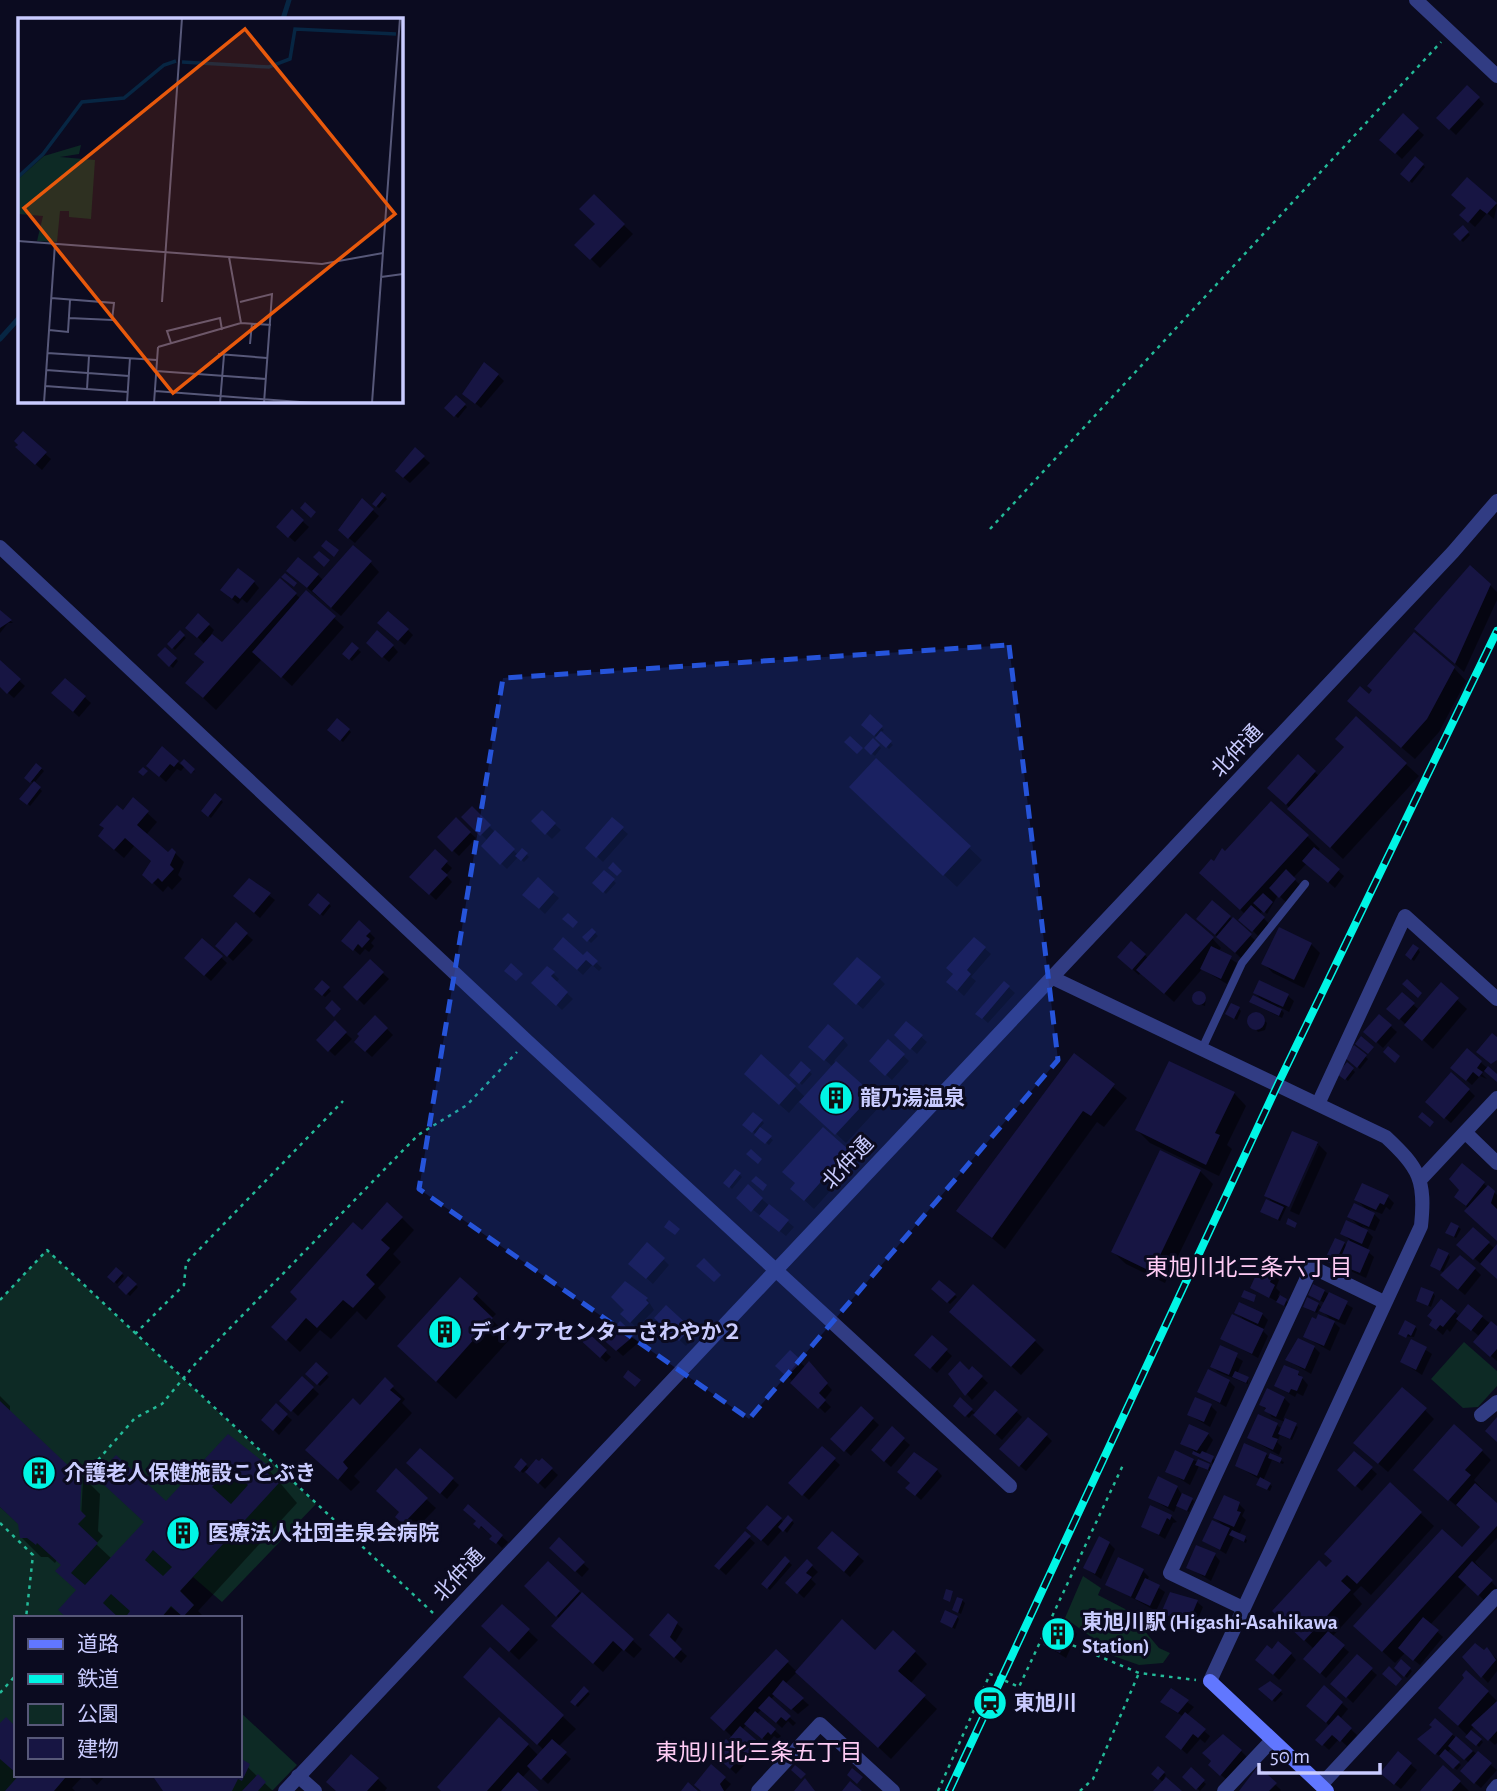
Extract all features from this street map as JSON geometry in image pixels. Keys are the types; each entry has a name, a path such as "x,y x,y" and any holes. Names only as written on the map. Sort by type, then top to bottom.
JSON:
{"main road":[{"path":"1210,1681 1324,1788"}],"street":[{"path":"1416,0 1497,76"},
{"name":"北仲通","path":"285,1791 1453,552 1497,501"},
{"path":"0,547 526,1040 1010,1486"},
{"path":"1318,1104 1405,916 1497,999"},
{"path":"1052,978 1386,1137 1409,1159 1421,1179 1424,1198 1421,1226 1210,1681"},
{"path":"1421,1179 1497,1098"},
{"path":"1466,1133 1497,1163"},
{"path":"1243,1608 1170,1573 1312,1267 1384,1303"},
{"path":"1481,1415 1497,1402"},
{"path":"1324,1788 1497,1596"},
{"path":"758,1791 820,1724 893,1791"},
{"path":"1224,1791 1272,1740"},
{"path":"298,1776 315,1791"},
{"path":"1493,1791 1497,1786"}],"lane":[{"path":"1201,1051 1241,963 1305,884"}],"path":[{"path":"989,529 1450,32"},
{"path":"98,1460 135,1418 162,1404 418,1135 467,1105 526,1040"},
{"path":"135,1334 184,1285 186,1263 343,1101"},
{"path":"0,1300 47,1250 443,1622"},
{"path":"937,1791 990,1674 1019,1687 1123,1465"},
{"path":"0,1523 33,1555 26,1616"},
{"path":"1065,1642 1139,1673 1210,1681"},
{"path":"1080,1791 1093,1779 1139,1673"},
{"path":"0,1693 14,1677"}],"highlighted area":[{"path":"1009,645 1058,1060 749,1419 419,1189 503,678"}],"green space":[{"path":"47,1250 316,1504 222,1602 193,1577 180,1591 194,1605 184,1616 171,1607 163,1616 14,1616 14,1777 64,1777 54,1791 0,1791 0,1300"},
{"path":"1464,1342 1497,1371 1497,1386 1478,1407 1463,1408 1431,1379"},
{"path":"1083,1576 1101,1588 1098,1595 1127,1610 1159,1648 1170,1653 1163,1663 1139,1665 1091,1648 1090,1636 1065,1618"},
{"path":"242,1714 297,1765 272,1791 163,1791 242,1777"}],"building":[{"path":"1467,85 1480,97 1449,130 1436,118"},
{"path":"1403,113 1419,128 1395,154 1379,140"},
{"path":"1415,156 1424,164 1409,182 1400,174"},
{"path":"1467,177 1497,203 1487,214 1480,209 1468,223 1459,215 1466,208 1451,195"},
{"path":"594,194 625,224 590,260 574,245 595,224 579,209"},
{"path":"1463,225 1469,232 1460,241 1453,234"},
{"path":"484,362 499,374 475,404 462,394"},
{"path":"456,395 466,404 454,417 444,408"},
{"path":"23,431 47,452 35,465 15,447 18,445 14,441"},
{"path":"415,447 425,456 403,478 395,471"},
{"path":"382,492 386,495 376,507 372,504"},
{"path":"362,498 374,509 348,539 338,530"},
{"path":"305,502 316,512 311,518 300,508"},
{"path":"292,509 304,520 288,538 276,527"},
{"path":"326,540 339,550 334,557 321,546"},
{"path":"353,545 372,561 331,608 312,591"},
{"path":"319,551 330,560 324,567 313,557"},
{"path":"298,557 319,574 307,588 286,571"},
{"path":"1470,565 1491,584 1455,664 1414,629"},
{"path":"238,568 255,581 240,599 235,595 232,599 220,590"},
{"path":"285,573 297,583 294,587 281,577"},
{"path":"280,578 297,593 203,698 185,683 204,662 194,654 212,634 222,642"},
{"path":"306,590 336,616 281,678 252,652"},
{"path":"0,610 12,620 0,628"},
{"path":"388,611 409,629 398,641 377,623"},
{"path":"198,613 210,624 197,638 185,628"},
{"path":"180,630 185,635 172,649 167,644"},
{"path":"377,630 394,645 382,658 366,643"},
{"path":"1414,632 1455,667 1427,719 1401,748 1347,701 1360,686 1369,694 1372,690 1367,686"},
{"path":"352,642 359,648 349,660 342,654"},
{"path":"165,647 177,658 169,667 157,655"},
{"path":"0,660 21,679 7,694 0,687"},
{"path":"65,678 86,696 73,712 51,693"},
{"path":"870,714 883,726 874,736 861,725"},
{"path":"1356,716 1407,763 1330,848 1287,809 1344,747 1335,739"},
{"path":"337,718 350,729 340,741 327,730"},
{"path":"881,731 892,741 886,748 875,738"},
{"path":"850,736 863,748 857,754 844,742"},
{"path":"873,738 880,745 871,755 864,748"},
{"path":"162,746 179,761 174,767 170,764 159,777 146,766"},
{"path":"1298,754 1316,771 1286,805 1267,788"},
{"path":"876,758 971,846 943,876 849,787"},
{"path":"184,759 195,769 191,774 180,763"},
{"path":"36,763 42,768 30,783 24,778"},
{"path":"143,767 148,771 143,776 138,772"},
{"path":"34,781 41,787 27,805 19,799"},
{"path":"215,793 222,799 208,817 201,811"},
{"path":"133,797 149,811 137,825 168,852 172,848 176,852 170,865 174,869 162,882 158,878 152,884 142,875 151,861 125,838 114,850 98,836 104,828 99,825 117,805 123,810"},
{"path":"1271,801 1309,835 1240,910 1199,873 1211,859 1214,861 1222,848 1225,851"},
{"path":"472,806 491,825 480,836 461,817"},
{"path":"542,810 556,823 545,835 531,821"},
{"path":"456,817 471,832 452,852 437,837"},
{"path":"612,817 624,827 596,858 585,848"},
{"path":"495,830 515,849 500,865 481,846"},
{"path":"1314,847 1340,869 1328,883 1302,861"},
{"path":"522,848 528,853 521,861 515,856"},
{"path":"435,849 448,861 441,869 448,875 429,895 409,877"},
{"path":"613,862 622,871 617,876 608,868"},
{"path":"1286,869 1296,879 1279,898 1269,888"},
{"path":"604,870 615,879 603,893 592,883"},
{"path":"538,877 554,892 539,909 522,895"},
{"path":"249,878 271,893 254,913 233,896"},
{"path":"318,893 330,903 320,915 308,905"},
{"path":"1263,893 1273,902 1264,913 1253,903"},
{"path":"1212,900 1231,916 1215,935 1196,919"},
{"path":"1251,905 1265,917 1252,932 1238,920"},
{"path":"568,913 578,922 573,928 562,919"},
{"path":"1186,913 1214,937 1164,994 1136,970"},
{"path":"1233,917 1252,934 1235,953 1216,937"},
{"path":"359,920 371,931 366,936 370,939 362,948 358,944 353,951 341,941"},
{"path":"236,922 248,933 227,957 215,946"},
{"path":"1279,927 1312,943 1294,980 1261,964"},
{"path":"592,928 596,932 587,942 582,937"},
{"path":"563,937 583,955 587,951 598,961 593,966 586,960 577,970 553,949"},
{"path":"974,937 986,947 967,970 971,974 957,991 946,982 953,974 946,968"},
{"path":"202,938 223,956 204,976 184,958"},
{"path":"1131,941 1146,954 1132,970 1117,957"},
{"path":"1413,944 1419,948 1411,960 1405,955"},
{"path":"1211,946 1232,956 1221,979 1200,969"},
{"path":"857,957 881,977 856,1005 833,984"},
{"path":"370,959 384,972 357,1001 343,987"},
{"path":"511,963 523,974 516,981 504,971"},
{"path":"547,966 555,972 551,976 568,992 556,1006 531,983"},
{"path":"1407,979 1422,993 1418,998 1402,984"},
{"path":"322,980 330,987 322,996 314,989"},
{"path":"1259,980 1289,994 1283,1007 1253,993"},
{"path":"1004,981 1010,986 982,1019 975,1014"},
{"path":"1441,982 1459,998 1422,1041 1404,1025"},
{"path":"1199,991 1204,993 1204,1003 1199,1005 1194,1003 1192,998 1194,993"},
{"path":"1402,992 1415,1003 1399,1020 1386,1009"},
{"path":"1253,995 1282,1009 1279,1016 1249,1002"},
{"path":"332,1000 341,1009 334,1017 325,1008"},
{"path":"1231,1003 1240,1007 1234,1019 1225,1014"},
{"path":"1252,1012 1260,1012 1265,1021 1263,1028 1252,1030 1247,1025 1247,1017"},
{"path":"1379,1014 1392,1025 1376,1043 1363,1032"},
{"path":"375,1015 388,1028 365,1052 354,1042 359,1036 357,1034"},
{"path":"335,1020 347,1032 328,1052 316,1040"},
{"path":"906,1021 923,1035 910,1050 894,1035"},
{"path":"828,1024 844,1038 824,1061 808,1047"},
{"path":"1492,1033 1497,1037 1497,1060 1491,1064 1476,1052"},
{"path":"1361,1036 1374,1047 1368,1054 1355,1044"},
{"path":"888,1039 905,1054 885,1076 869,1061"},
{"path":"1354,1045 1367,1055 1357,1068 1344,1057"},
{"path":"1388,1046 1400,1056 1395,1063 1383,1052"},
{"path":"1467,1048 1482,1061 1477,1068 1483,1072 1479,1077 1473,1072 1466,1081 1450,1068"},
{"path":"1074,1053 1115,1084 1091,1116 1083,1111 992,1238 956,1211"},
{"path":"761,1054 796,1086 779,1105 744,1074"},
{"path":"801,1061 811,1070 799,1084 789,1075"},
{"name":"龍乃湯温泉","path":"836,1061 873,1094 835,1135 799,1102"},
{"path":"1169,1061 1235,1092 1215,1133 1220,1135 1206,1165 1135,1130"},
{"path":"1347,1062 1354,1068 1345,1080 1337,1074"},
{"path":"1488,1066 1497,1074 1497,1082 1484,1071"},
{"path":"1451,1072 1470,1089 1444,1119 1425,1102"},
{"path":"753,1112 763,1120 752,1133 742,1125"},
{"path":"1422,1112 1434,1122 1430,1127 1418,1117"},
{"path":"760,1127 772,1136 765,1144 754,1135"},
{"path":"823,1127 849,1150 804,1201 790,1189 795,1183 782,1172"},
{"path":"1292,1131 1318,1142 1289,1207 1264,1196"},
{"path":"751,1149 762,1159 758,1164 746,1154"},
{"path":"1160,1150 1201,1170 1152,1272 1111,1252"},
{"path":"1462,1163 1485,1182 1466,1206 1454,1197 1459,1190 1449,1179"},
{"path":"735,1169 741,1173 729,1188 723,1183"},
{"path":"756,1176 767,1185 763,1191 751,1181"},
{"path":"1362,1183 1389,1195 1384,1205 1380,1203 1376,1210 1354,1200"},
{"path":"748,1184 763,1198 751,1212 736,1198"},
{"path":"1488,1185 1495,1191 1491,1203 1497,1209 1497,1241 1464,1211"},
{"path":"1266,1199 1284,1207 1278,1220 1260,1212"},
{"path":"387,1202 403,1217 381,1240 390,1248 366,1275 375,1284 353,1308 343,1300 317,1328 306,1318 286,1341 271,1327 297,1299 290,1292 353,1222 362,1230"},
{"path":"1354,1203 1375,1213 1369,1227 1347,1217"},
{"path":"769,1204 789,1220 779,1232 759,1216"},
{"path":"1288,1218 1297,1223 1295,1228 1286,1224"},
{"path":"669,1220 680,1229 675,1235 664,1227"},
{"path":"1346,1220 1368,1230 1362,1244 1340,1234"},
{"path":"1451,1222 1459,1226 1454,1237 1445,1233"},
{"path":"1473,1227 1490,1242 1473,1260 1456,1245"},
{"path":"1335,1238 1345,1242 1334,1265 1324,1261"},
{"path":"1348,1240 1370,1250 1360,1273 1338,1264"},
{"path":"647,1242 665,1258 646,1279 628,1264"},
{"path":"1497,1244 1497,1279 1480,1264"},
{"path":"1438,1248 1449,1253 1440,1271 1430,1266"},
{"path":"1460,1255 1476,1268 1458,1290 1440,1275"},
{"path":"704,1258 721,1275 714,1282 696,1266"},
{"path":"1260,1266 1274,1273 1270,1282 1275,1285 1269,1298 1250,1288"},
{"path":"116,1267 123,1273 114,1283 107,1277"},
{"path":"128,1276 137,1284 126,1295 118,1287"},
{"name":"デイケアセンターさわやか２","path":"460,1277 478,1293 473,1299 493,1318 436,1382 397,1346"},
{"path":"939,1280 956,1294 947,1303 931,1289"},
{"path":"625,1281 648,1298 646,1300 649,1303 630,1323 620,1314 624,1310 611,1297"},
{"path":"973,1284 1036,1340 1011,1367 949,1312"},
{"path":"1313,1284 1325,1290 1320,1301 1308,1295"},
{"path":"1421,1287 1434,1292 1428,1306 1416,1301"},
{"path":"1244,1290 1256,1295 1254,1302 1241,1297"},
{"path":"1329,1292 1348,1301 1339,1320 1319,1311"},
{"path":"1280,1295 1287,1299 1284,1306 1276,1302"},
{"path":"1307,1297 1319,1303 1315,1312 1303,1307"},
{"path":"1441,1299 1456,1311 1443,1327 1440,1325 1436,1330 1429,1325 1432,1320 1427,1316"},
{"path":"1239,1302 1263,1313 1258,1324 1234,1313"},
{"path":"1468,1304 1483,1316 1471,1331 1456,1319"},
{"path":"666,1305 691,1328 679,1341 654,1318"},
{"path":"1232,1314 1264,1329 1252,1354 1220,1339"},
{"path":"1318,1314 1335,1321 1324,1346 1303,1337 1312,1317 1316,1319"},
{"path":"1405,1320 1416,1326 1411,1336 1408,1334 1406,1338 1398,1334"},
{"path":"620,1321 635,1335 616,1351 598,1335 605,1327 610,1332"},
{"path":"1491,1321 1497,1326 1497,1349 1490,1357 1473,1342"},
{"path":"584,1329 607,1350 600,1358 577,1337"},
{"path":"932,1335 948,1349 930,1369 914,1355"},
{"path":"1298,1338 1315,1346 1305,1369 1285,1360"},
{"path":"1411,1339 1427,1347 1416,1370 1400,1362"},
{"path":"1220,1345 1238,1353 1229,1375 1210,1367"},
{"path":"790,1350 802,1361 787,1377 775,1366"},
{"path":"809,1361 828,1383 819,1393 826,1400 818,1409 790,1383"},
{"path":"960,1361 969,1370 972,1366 983,1376 965,1396 948,1374"},
{"path":"316,1362 328,1373 317,1385 305,1374"},
{"path":"1284,1365 1299,1371 1298,1375 1303,1377 1297,1391 1291,1389 1289,1393 1274,1386"},
{"path":"1208,1369 1230,1380 1220,1403 1197,1392"},
{"path":"628,1370 641,1380 635,1387 623,1377"},
{"path":"1235,1371 1249,1377 1246,1383 1232,1377"},
{"path":"302,1376 314,1387 291,1412 279,1401"},
{"path":"385,1377 394,1386 390,1390 401,1399 343,1462 348,1468 338,1480 305,1450 353,1398 360,1405"},
{"path":"1402,1387 1427,1408 1378,1464 1353,1443"},
{"path":"1267,1388 1285,1397 1276,1417 1259,1405"},
{"path":"995,1390 1018,1410 995,1435 973,1415"},
{"path":"960,1397 973,1409 965,1417 953,1406"},
{"path":"1195,1397 1212,1404 1204,1422 1187,1415"},
{"name":"医療法人社団圭泉会病院","path":"0,1401 75,1472 82,1473 80,1510 86,1516 78,1524 98,1543 71,1573 85,1585 144,1522 102,1483 102,1470 116,1455 166,1501 228,1434 266,1464 262,1468 279,1483 180,1591 194,1605 184,1616 171,1606 163,1616 126,1616 130,1611 111,1594 103,1603 117,1616 65,1616 58,1610 76,1590 55,1571 61,1565 37,1543 36,1545 27,1538 20,1538 18,1524 0,1507","holes":["230,1468 248,1485 231,1504 212,1487","153,1550 172,1567 163,1576 145,1560"]},
{"path":"276,1403 288,1414 273,1431 261,1420"},
{"path":"861,1406 874,1418 844,1452 830,1439"},
{"path":"1258,1414 1278,1423 1272,1437 1278,1439 1273,1450 1247,1438"},
{"path":"1028,1417 1048,1434 1019,1467 999,1449"},
{"path":"1497,1417 1497,1442 1485,1431"},
{"path":"1285,1418 1297,1423 1290,1439 1278,1434"},
{"path":"1189,1424 1209,1433 1197,1451 1180,1444"},
{"path":"1454,1424 1483,1450 1465,1470 1471,1475 1448,1501 1413,1470"},
{"path":"892,1426 905,1438 884,1462 871,1450"},
{"path":"1244,1443 1267,1453 1257,1476 1235,1466"},
{"path":"822,1446 836,1458 802,1496 788,1483"},
{"path":"420,1448 454,1478 440,1494 406,1463"},
{"path":"1175,1450 1194,1459 1184,1480 1165,1472"},
{"path":"1193,1451 1214,1456 1211,1463 1192,1454"},
{"path":"1354,1451 1373,1467 1355,1487 1337,1470"},
{"path":"914,1452 938,1469 915,1496 905,1488 910,1483 897,1472"},
{"path":"1270,1453 1282,1458 1280,1463 1268,1458"},
{"path":"521,1458 527,1464 520,1472 514,1467"},
{"path":"542,1458 553,1468 538,1484 525,1472 536,1459 539,1461"},
{"path":"1198,1459 1210,1464 1208,1470 1195,1465"},
{"path":"396,1468 428,1498 403,1524 395,1517 399,1512 376,1491"},
{"path":"1158,1476 1178,1486 1168,1507 1148,1498"},
{"path":"1260,1477 1271,1483 1267,1490 1256,1485"},
{"path":"1390,1482 1422,1512 1357,1584 1347,1575 1341,1581 1351,1590 1304,1641 1272,1611 1319,1560 1326,1567 1332,1561 1324,1554"},
{"path":"1475,1483 1497,1503 1497,1526 1382,1652 1353,1626 1442,1529 1462,1547 1480,1527 1456,1505"},
{"path":"1182,1493 1193,1498 1187,1511 1176,1506"},
{"path":"1224,1495 1240,1502 1237,1511 1241,1512 1234,1527 1213,1518"},
{"path":"468,1504 503,1535 496,1544 489,1539 492,1536 481,1526 479,1529 473,1524 476,1521 463,1510"},
{"path":"767,1505 782,1518 761,1541 746,1528"},
{"path":"1150,1505 1172,1515 1170,1520 1167,1518 1159,1535 1141,1527"},
{"path":"788,1515 793,1520 783,1532 778,1527"},
{"path":"1212,1520 1230,1528 1220,1550 1202,1541"},
{"path":"1232,1530 1246,1536 1244,1542 1229,1535"},
{"path":"745,1531 751,1536 719,1570 714,1566"},
{"path":"832,1531 859,1554 844,1572 817,1548"},
{"path":"1099,1536 1110,1542 1095,1574 1083,1568"},
{"path":"559,1537 585,1562 575,1572 549,1548"},
{"path":"1196,1545 1216,1553 1205,1576 1186,1568"},
{"path":"785,1556 790,1561 767,1589 761,1584"},
{"path":"1118,1557 1144,1569 1131,1597 1105,1585"},
{"path":"807,1559 813,1565 806,1573 812,1577 797,1594 785,1583"},
{"path":"548,1561 580,1591 556,1617 524,1586"},
{"path":"1472,1561 1493,1580 1478,1596 1458,1577"},
{"path":"1145,1578 1160,1585 1150,1606 1135,1599"},
{"path":"946,1589 953,1591 950,1602 943,1599"},
{"path":"582,1592 634,1639 624,1651 613,1641 593,1664 551,1626"},
{"path":"1170,1592 1198,1600 1188,1624 1161,1613"},
{"path":"957,1597 963,1599 958,1613 952,1610"},
{"path":"502,1604 530,1629 509,1652 481,1626"},
{"path":"945,1610 958,1616 952,1628 940,1622"},
{"path":"668,1613 678,1622 670,1637 682,1649 674,1658 649,1635"},
{"path":"1423,1617 1439,1630 1413,1661 1398,1648"},
{"path":"842,1619 875,1650 893,1630 916,1651 898,1671 926,1695 878,1748 795,1672"},
{"name":"東旭川駅 (Higashi-Asahikawa Station)","path":"1056,1619 1072,1626 1060,1653 1043,1645"},
{"path":"1328,1631 1345,1645 1320,1674 1303,1659"},
{"path":"1278,1641 1292,1653 1273,1675 1255,1660 1267,1645 1272,1649"},
{"path":"1475,1643 1484,1650 1487,1647 1496,1660 1481,1678 1462,1657"},
{"path":"490,1647 564,1715 537,1745 463,1677"},
{"path":"776,1649 789,1661 724,1731 710,1718"},
{"path":"1357,1654 1373,1668 1346,1698 1330,1684"},
{"path":"1401,1659 1411,1668 1404,1677 1394,1668"},
{"path":"1389,1666 1402,1679 1396,1686 1382,1674"},
{"path":"1466,1670 1489,1691 1458,1726 1438,1708 1464,1678 1462,1675"},
{"path":"783,1680 804,1698 791,1710 772,1694"},
{"path":"1270,1681 1282,1690 1272,1701 1258,1689"},
{"path":"1324,1685 1343,1702 1326,1723 1306,1706"},
{"path":"584,1686 589,1691 575,1706 570,1702"},
{"path":"1171,1688 1189,1700 1178,1713 1160,1702"},
{"path":"769,1696 791,1716 786,1721 781,1717 776,1723 758,1708"},
{"path":"1497,1701 1497,1731 1488,1741 1471,1725"},
{"path":"755,1711 776,1729 771,1735 768,1732 762,1739 744,1724"},
{"path":"1185,1712 1206,1729 1198,1738 1193,1734 1181,1750 1165,1737"},
{"path":"1338,1715 1352,1728 1340,1742 1332,1735 1322,1746 1315,1740"},
{"path":"6,1717 14,1725 14,1771 0,1759 0,1723"},
{"path":"499,1717 529,1744 487,1791 441,1791 437,1787"},
{"path":"1435,1718 1453,1734 1435,1755 1417,1739 1432,1727 1429,1725"},
{"path":"740,1726 762,1745 757,1752 752,1749 747,1755 729,1739"},
{"path":"1471,1730 1482,1739 1476,1746 1465,1737"},
{"path":"1223,1734 1242,1750 1220,1776 1208,1765 1211,1761 1202,1753"},
{"path":"1456,1736 1473,1751 1464,1760 1448,1746"},
{"path":"552,1739 567,1752 541,1780 527,1766"},
{"path":"726,1739 743,1755 730,1769 713,1754"},
{"path":"1445,1749 1460,1762 1453,1769 1439,1756"},
{"path":"1398,1751 1412,1763 1394,1785 1380,1773"},
{"path":"1478,1751 1492,1763 1474,1784 1460,1771"},
{"path":"351,1754 379,1778 367,1791 336,1791 326,1782"},
{"path":"242,1759 250,1764 242,1781 238,1779 232,1791 163,1791 153,1777 242,1777"},
{"path":"711,1764 726,1777 720,1784 724,1791 701,1791 694,1785"},
{"path":"795,1765 806,1774 801,1779 791,1770"},
{"path":"1443,1765 1461,1781 1452,1791 1420,1791"},
{"path":"1158,1766 1165,1772 1158,1780 1151,1774"},
{"path":"1258,1766 1277,1783 1269,1791 1239,1791"},
{"path":"1191,1767 1205,1780 1196,1790 1182,1777"},
{"path":"852,1768 863,1777 857,1784 847,1775"},
{"path":"518,1772 539,1791 501,1791"},
{"path":"258,1774 266,1782 258,1791 242,1791"},
{"path":"17,1777 65,1778 54,1791 5,1791"},
{"path":"1166,1777 1182,1791 1153,1791"},
{"path":"805,1778 815,1791 794,1791"},
{"path":"850,1781 862,1791 842,1791"},
{"path":"688,1782 698,1791 681,1791"}],"waterway":[{"path":"283,18 289,0"},
{"path":"0,339 18,319"}],"railway":[{"path":"949,1791 1277,1086 1497,631"}],"place":[{"name":"龍乃湯温泉","path":"836,1098"},
{"name":"デイケアセンターさわやか２","path":"445,1332"},
{"name":"介護老人保健施設ことぶき","path":"39,1473"},
{"name":"医療法人社団圭泉会病院","path":"183,1533"},
{"name":"東旭川駅 (Higashi-Asahikawa Station)","path":"1058,1634"},
{"name":"東旭川","path":"990,1703"}],"district":[{"name":"東旭川北三条六丁目","path":"1249,1268"},
{"name":"東旭川北三条五丁目","path":"759,1753"}]}
